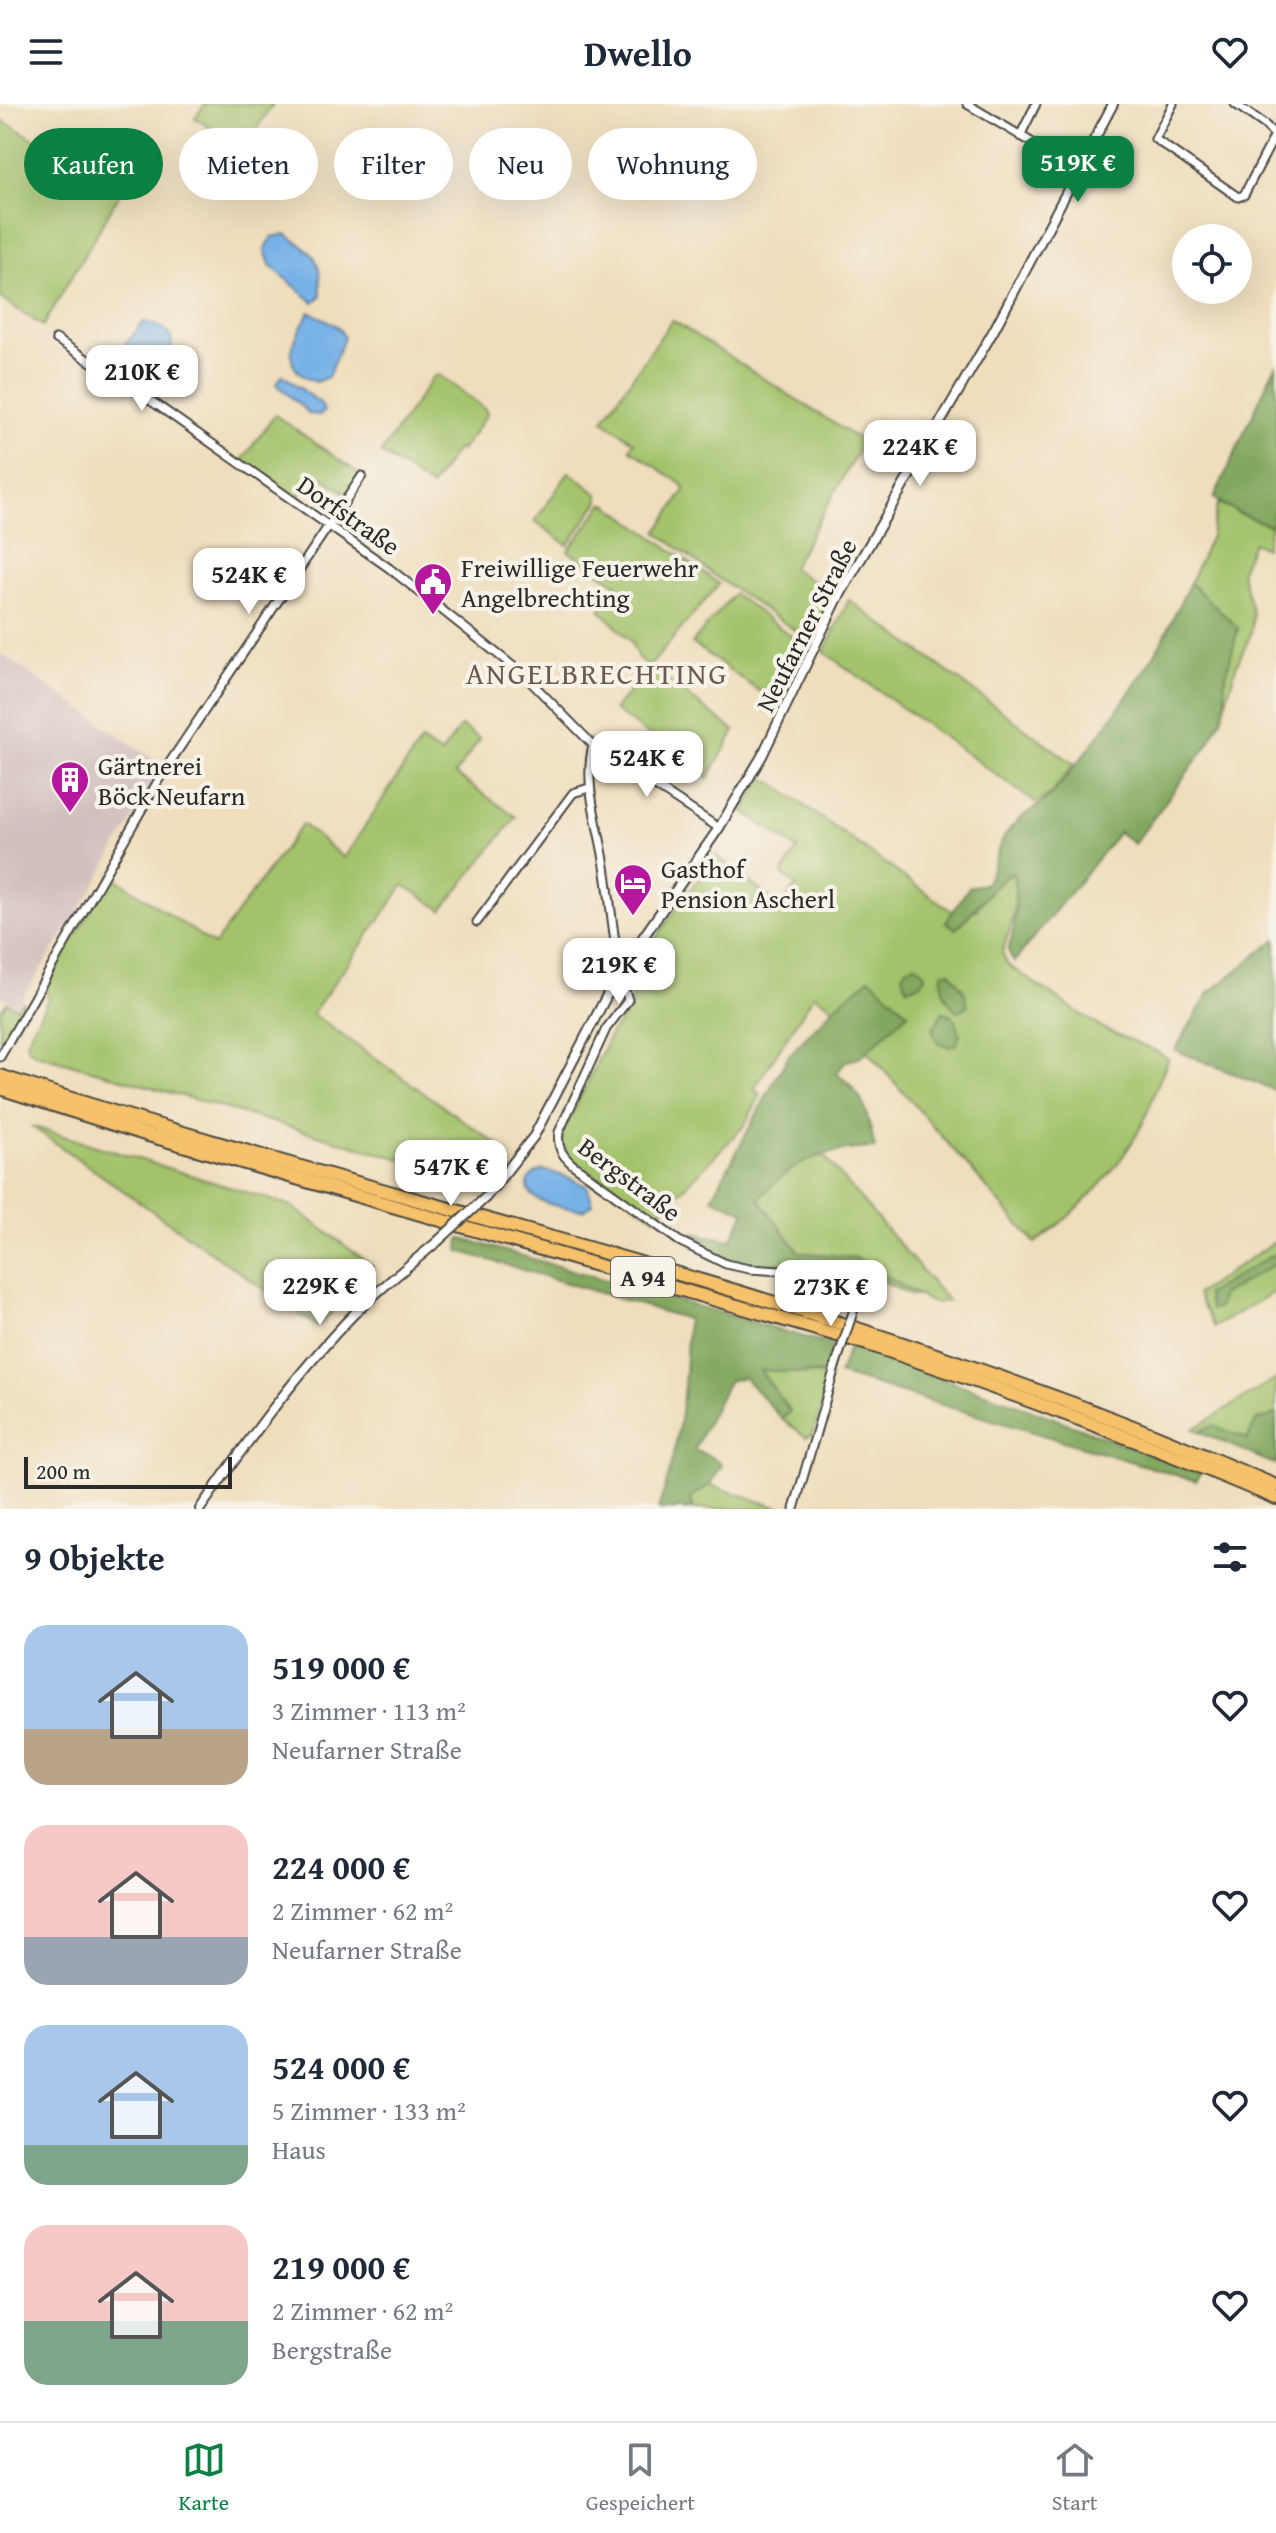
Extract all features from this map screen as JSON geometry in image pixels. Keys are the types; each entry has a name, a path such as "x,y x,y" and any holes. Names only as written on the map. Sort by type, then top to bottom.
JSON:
{"highway":[{"name":"A 94","path":"0,1076 163,1127 871,1334 1146,1432 1276,1486"},
{"name":"A 94","path":"0,1088 868,1344 1142,1443 1276,1498"}],"street":[{"path":"967,104 1077,169"},
{"path":"1020,136 1036,104"},
{"name":"Neufarner Straße","path":"200,1509 247,1443 326,1345 380,1289 488,1195 534,1136 619,972 719,828 762,756 837,600 994,330 1113,104"},
{"path":"1173,104 1155,139 1238,197 1244,195 1275,135 1235,104"},
{"name":"Dorfstraße","path":"56,339 330,525 492,647 593,745 719,828"},
{"path":"1,1056 162,774 362,476"},
{"name":"Bergstraße","path":"593,745 589,788 602,849 619,972 628,1000 606,1029 559,1132 561,1153 572,1164 700,1253 749,1269 845,1275 861,1283 794,1509"},
{"path":"477,922 573,793 589,788"}],"shaded area":[{"path":"0,653 163,766 93,888 17,1006 0,995"}],"green space":[{"path":"205,104 273,104 257,128 210,128 195,118"},
{"path":"0,119 24,133 24,200 116,200 43,326 0,298"},
{"path":"672,320 863,442 792,568 835,596 815,638 802,635 657,532 685,490 681,484 630,449 634,442 603,420"},
{"path":"1276,364 1276,499 1271,526 1238,513 1214,498"},
{"path":"439,375 485,409 487,414 461,451 457,449 431,487 381,453 433,377"},
{"path":"275,415 361,475 347,494 315,473 297,500 242,460"},
{"path":"569,472 598,494 599,501 568,545 535,521"},
{"path":"1218,503 1271,526 1265,548 1253,542 1241,571 1253,614 1251,634 1237,664 1226,701 1224,683 1238,628 1190,583 1211,536"},
{"path":"603,504 719,584 649,667 638,658 630,640 600,610 617,585 568,551"},
{"path":"1190,583 1238,628 1224,683 1226,701 1223,716 1207,746 1134,844 1119,832 1014,962 1008,951 1015,912 1013,873 990,891 956,929 946,922 969,887 985,884 1002,840 1011,827 1057,789 1108,724 1154,655"},
{"path":"734,594 805,646 808,655 783,708 692,643"},
{"path":"849,600 1074,764 1051,794 1036,803 824,652"},
{"path":"649,667 735,731 708,778 614,710"},
{"path":"461,726 480,739 455,774 516,817 442,910 404,885 312,1014 498,1145 471,1177 36,1054 28,1049 26,1042 49,997 44,989 111,875 214,945 302,824 344,858 421,741 441,754"},
{"path":"764,777 953,912 946,922 976,910 998,881 1013,872 1014,913 1002,952 1008,965 1100,1027 1168,1059 1143,1123 1122,1157 1082,1204 1035,1243 867,1051 908,1013 839,1003 834,1008 814,995 754,1089 761,1094 744,1126 655,1218 570,1159 563,1145 563,1133 611,1033 631,1007 630,973 716,855 780,906 796,886 782,874 797,849 743,811"},
{"path":"1276,939 1276,1091 1175,1050 1209,993"},
{"path":"916,965 925,978 921,984 906,988 903,974 906,968"},
{"path":"950,971 964,991 968,1006 957,1012 947,999 942,985 942,973"},
{"path":"870,978 908,1013 859,1058 846,1061 837,1073 860,1098 875,1148 840,1151 811,1159 784,1175 759,1199 799,1252 856,1258 919,1296 912,1296 855,1270 837,1266 766,1264 721,1256 704,1247 692,1233 731,1240 745,1212 712,1198 788,1056 839,1003"},
{"path":"22,1001 27,1006 12,1034 0,1039 0,1011 7,1002 17,1008"},
{"path":"943,1012 953,1018 960,1035 956,1044 949,1047 938,1042 932,1030"},
{"path":"31,1126 291,1206 373,1266 318,1327"},
{"path":"822,1154 948,1301 934,1303 926,1300 856,1258 799,1252 759,1199 795,1166"},
{"path":"460,1238 835,1346 826,1374 760,1370 790,1412 782,1419 744,1377 728,1381 694,1450 718,1460 722,1465 710,1485 690,1498 694,1509 658,1509 672,1463 681,1416 687,1319 459,1251"},
{"path":"1276,1241 1276,1291 1214,1327 1197,1294"},
{"path":"1276,1253 1276,1263 1221,1296 1219,1308 1211,1310 1207,1294"},
{"path":"849,1347 1005,1400 1201,1473 1196,1481 839,1374"},
{"path":"759,1369 830,1376 813,1434 806,1437 782,1419 790,1411"},
{"path":"1276,1379 1276,1414 1256,1421 1248,1440 1213,1426 1198,1431 1193,1429"},
{"path":"1276,1414 1276,1465 1198,1431 1213,1426 1248,1439 1256,1421"},
{"path":"710,1485 783,1509 694,1509 690,1498"}],"water":[{"path":"286,234 305,247 318,265 321,296 314,303 270,265 265,250 272,237"},
{"path":"309,312 335,325 344,338 328,377 316,382 303,376 292,361 294,342"},
{"path":"144,322 158,326 171,338 169,355 152,383 120,359 120,350"},
{"path":"283,375 321,404 324,411 320,415 310,414 276,384"},
{"path":"543,1170 587,1186 593,1204 583,1210 540,1200 528,1189 528,1182 534,1174"}],"place":[{"name":"Freiwillige Feuerwehr Angelbrechting","path":"433,616"},
{"name":"Gärtnerei Böck Neufarn","path":"70,814"},
{"name":"Gasthof Pension Ascherl","path":"633,917"}],"district":[{"name":"ANGELBRECHTING","path":"597,673"}]}
